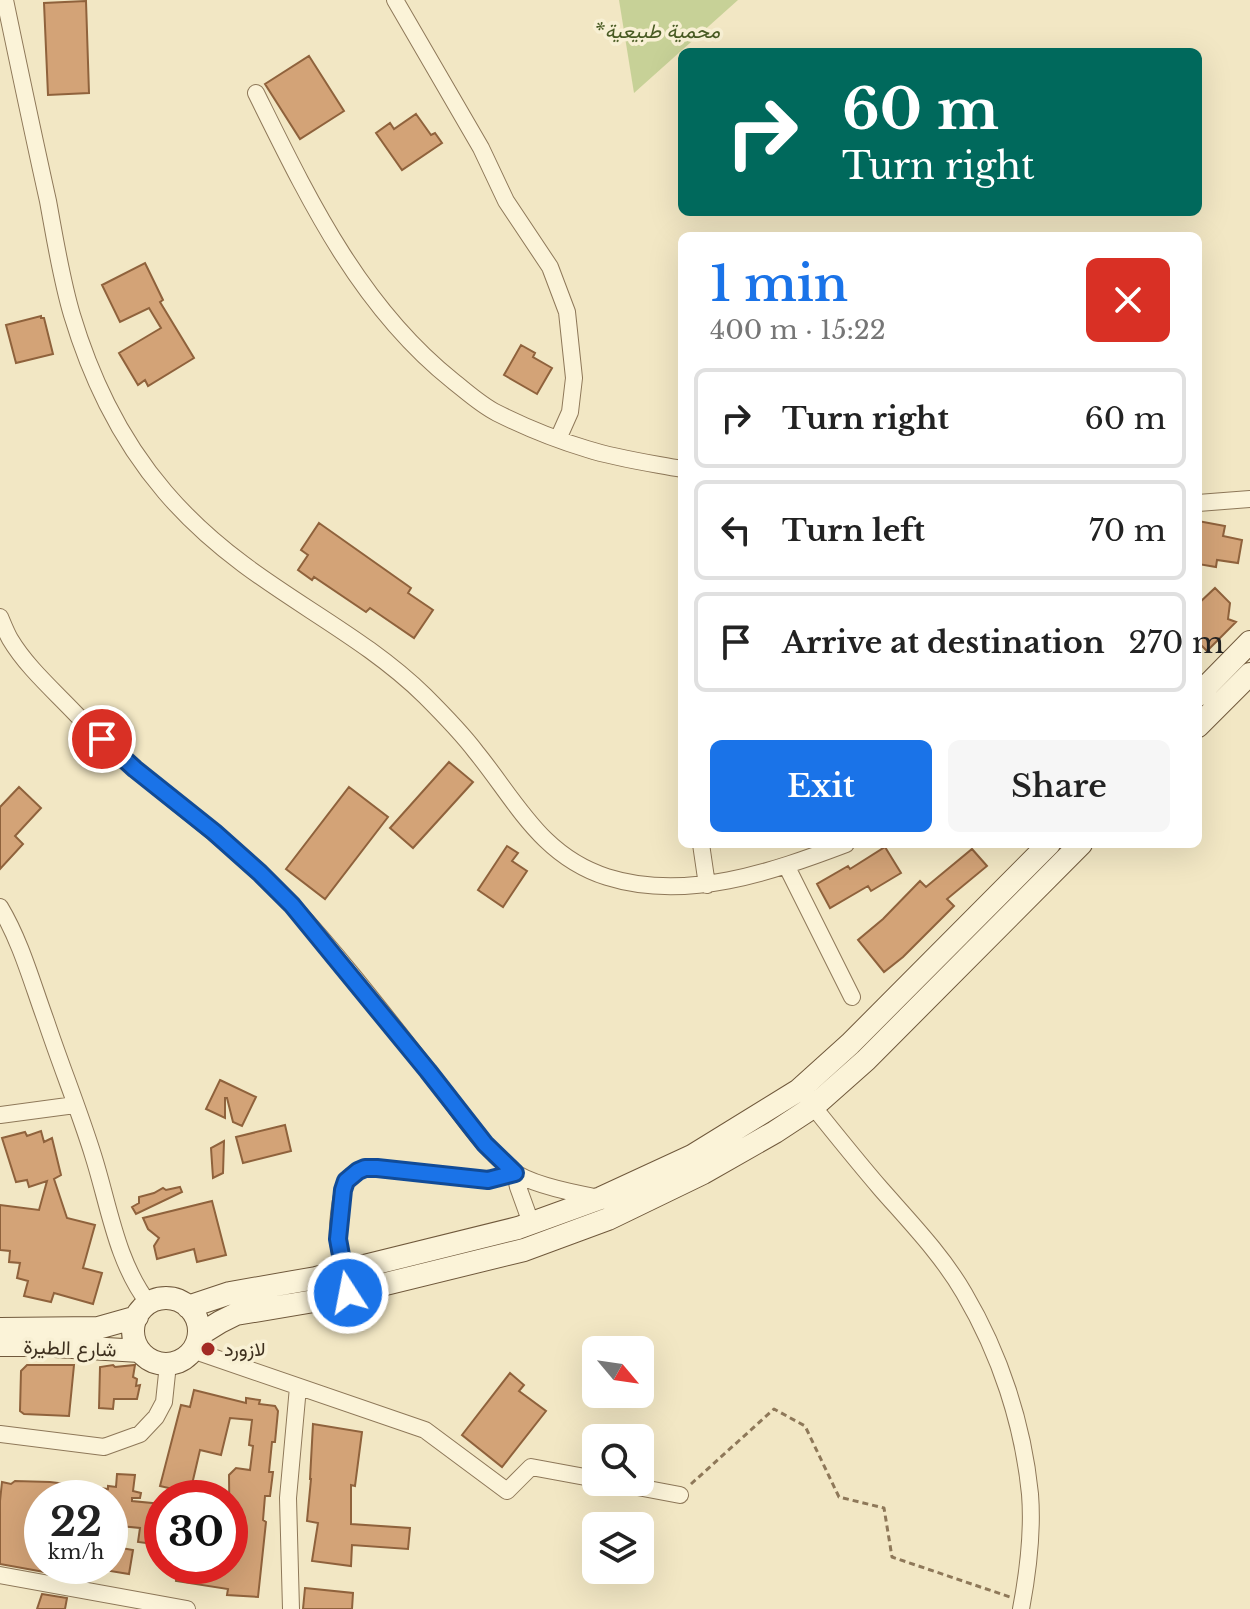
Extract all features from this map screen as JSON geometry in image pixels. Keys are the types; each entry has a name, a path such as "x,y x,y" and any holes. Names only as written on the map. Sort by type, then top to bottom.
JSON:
{"main road":[{"path":"1202,691 1250,642"},
{"path":"1202,722 1250,674"},
{"path":"188,1307 230,1293 316,1278 346,1282 524,1250 608,1219 703,1173 775,1132 850,1044 1045,848"},
{"path":"196,1343 198,1322 192,1310 170,1298 157,1300 143,1310 134,1327 140,1351 150,1360 162,1364 175,1363 187,1357 196,1343 220,1322 236,1314 320,1300 346,1282 601,1198 806,1098 866,1060 1077,848"},
{"name":"شارع الطيرة","path":"0,1329 98,1328 143,1310"},
{"name":"شارع الطيرة","path":"0,1345 140,1351"}],"street":[{"path":"5,0 71,314 108,405 145,467 172,502 244,565 365,645 424,695 476,751 521,815 550,845 578,864 604,877 631,883 707,885 787,867 836,848"},
{"path":"395,0 481,148 506,201 550,267 567,312 574,378 570,412 558,439"},
{"path":"256,93 309,199 340,251 373,299 405,337 439,370 494,412 558,439 622,458 678,468"},
{"path":"1202,503 1250,499"},
{"path":"0,617 10,639 31,667 85,724 135,769 214,832 292,905 485,1144 515,1173 571,1192 601,1198"},
{"path":"702,848 707,885"},
{"path":"787,867 852,997"},
{"path":"0,907 5,928 22,954 94,1157 109,1218 141,1293 143,1310"},
{"path":"806,1098 932,1247 964,1292 991,1345 1010,1393 1030,1495 1029,1559 1022,1605"},
{"path":"0,1115 75,1105"},
{"path":"346,1282 338,1239 343,1190 346,1181 358,1171 377,1168 488,1180 515,1173"},
{"path":"515,1173 531,1223"},
{"path":"196,1343 298,1387 425,1430 507,1491 531,1467 582,1476"},
{"path":"0,1434 104,1447 140,1434 156,1417 164,1402 168,1364"},
{"path":"291,1609 288,1498 298,1387"},
{"path":"654,1490 680,1495"},
{"path":"0,1575 187,1609"}],"path":[{"path":"680,1495 774,1409 805,1426 839,1497 884,1508 892,1557 1022,1605"}],"green space":[{"name":"*محمية طبيعية","path":"619,0 738,0 684,48 678,48 678,54 634,93"}],"building":[{"path":"86,1 89,93 48,95 44,3"},
{"path":"309,56 344,111 300,139 265,84"},
{"path":"416,114 431,135 435,133 442,143 402,170 376,133 390,123 394,129"},
{"path":"145,263 163,300 160,302 194,358 148,386 145,380 138,385 119,353 161,328 149,308 120,322 102,285"},
{"path":"41,316 53,354 16,363 6,325"},
{"path":"521,345 535,353 533,357 552,368 537,394 504,375"},
{"path":"1202,522 1225,526 1223,536 1242,540 1238,563 1217,560 1216,567 1202,565"},
{"path":"319,523 411,588 408,593 433,610 414,638 370,608 366,612 314,577 312,580 298,570 308,555 301,550"},
{"path":"1215,588 1230,603 1228,619 1236,622 1207,651 1202,646 1202,600"},
{"path":"449,762 473,782 413,848 390,828"},
{"path":"19,787 41,808 15,836 23,844 0,869 0,807"},
{"path":"349,787 388,817 325,899 286,869"},
{"path":"507,846 518,853 512,861 527,871 503,907 478,890"},
{"path":"886,848 901,873 871,891 868,886 830,908 817,884 848,866 850,869"},
{"path":"972,849 987,866 947,899 954,906 884,972 858,940 920,881 926,887"},
{"path":"220,1080 256,1097 242,1126 233,1122 227,1098 225,1118 206,1109"},
{"path":"285,1125 291,1151 243,1163 236,1137"},
{"path":"41,1131 44,1142 52,1138 61,1175 54,1179 67,1218 95,1225 83,1268 102,1273 93,1304 54,1293 51,1302 24,1296 28,1281 17,1278 20,1263 9,1262 10,1251 0,1250 0,1205 39,1210 47,1181 29,1187 27,1180 16,1182 2,1138 25,1132 27,1136"},
{"path":"224,1141 223,1173 213,1178 211,1148"},
{"path":"180,1187 182,1192 136,1214 132,1207 139,1203 139,1197 163,1188"},
{"path":"212,1201 226,1255 197,1262 194,1249 157,1259 154,1246 159,1238 148,1229 143,1218"},
{"path":"27,1365 74,1365 69,1416 24,1414 20,1411 21,1371"},
{"path":"135,1365 133,1377 137,1379 136,1386 140,1385 137,1399 114,1399 113,1409 99,1408 100,1367"},
{"path":"510,1373 524,1385 519,1391 546,1411 502,1467 462,1435"},
{"path":"194,1390 246,1403 246,1398 260,1400 259,1404 275,1406 278,1411 269,1472 273,1472 270,1496 265,1496 263,1520 266,1522 258,1597 227,1595 228,1589 196,1584 248,1584 248,1480 229,1480 229,1475 236,1468 250,1470 253,1446 249,1445 252,1420 230,1418 221,1455 200,1450 193,1480 162,1480 181,1405 190,1407"},
{"path":"313,1424 362,1432 355,1486 351,1485 351,1524 410,1528 408,1549 352,1545 351,1566 312,1561 318,1523 307,1521"},
{"path":"117,1474 135,1475 133,1491 141,1493 140,1498 132,1498 132,1501 144,1502 144,1543 138,1542 140,1528 128,1527 128,1480 117,1480"},
{"path":"24,1481 24,1568 0,1564 2,1482 11,1484"},
{"path":"128,1549 133,1550 128,1574"},
{"path":"305,1588 353,1593 352,1609 303,1609"},
{"path":"42,1594 67,1598 65,1609 37,1609"}],"place":[{"name":"لازورد","path":"208,1349"}],"route":[{"path":"102,739 214,832 292,905 485,1144 515,1173 488,1180 365,1168 350,1176 343,1190 338,1239 348,1293"}]}
